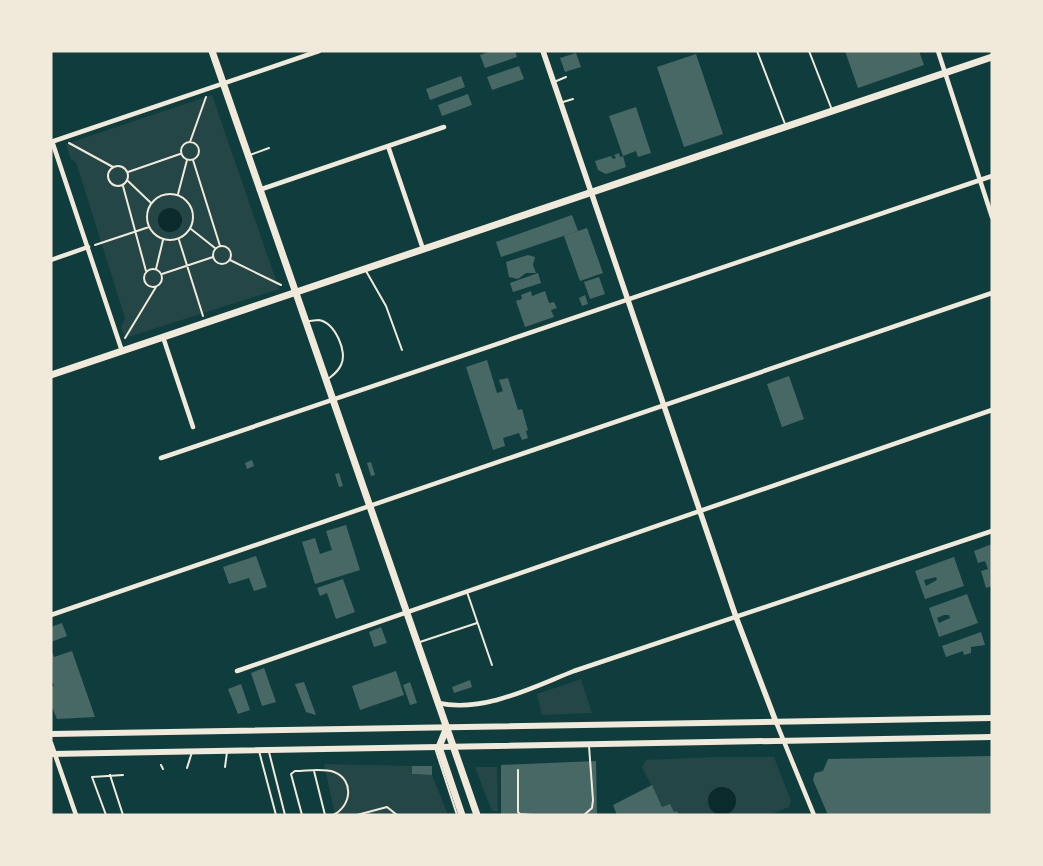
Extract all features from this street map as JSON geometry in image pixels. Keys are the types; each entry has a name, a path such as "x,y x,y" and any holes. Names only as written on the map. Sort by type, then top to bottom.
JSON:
{"main road":[{"path":"212,51 294,293 477,815"},
{"path":"51,375 992,57"},
{"path":"51,734 992,718"},
{"path":"447,727 437,747 462,815"},
{"path":"53,754 258,749 589,746 783,740 992,737"}],"street":[{"path":"126,350 52,141 319,51"},
{"path":"543,51 666,406 736,617 814,815"},
{"path":"938,51 992,217"},
{"path":"259,190 444,127"},
{"path":"388,146 423,249"},
{"path":"161,458 332,398 629,300 992,176"},
{"path":"51,260 88,247"},
{"path":"51,615 369,504 666,406 992,293"},
{"path":"163,337 193,427"},
{"path":"237,671 992,410"},
{"path":"438,703 452,706 491,701 992,531"},
{"path":"51,743 53,754 76,815"}],"lane":[{"path":"757,51 786,126"},
{"path":"809,51 832,111"},
{"path":"554,82 566,77"},
{"path":"561,103 573,99"},
{"path":"248,156 269,148"},
{"path":"366,269 386,306 402,350"},
{"path":"305,322 319,320 334,329 344,355 342,364 337,372 326,381"},
{"path":"467,592 492,665"},
{"path":"417,642 478,623"},
{"path":"584,815 592,808 593,800 589,746"},
{"path":"437,747 457,815"},
{"path":"258,749 276,815"},
{"path":"268,749 285,815"},
{"path":"186,768 192,750"},
{"path":"225,767 227,750"},
{"path":"518,770 518,812 520,814 532,815"},
{"path":"302,815 291,774 295,771 334,772 341,776 347,785 348,796 346,804 333,815"},
{"path":"314,771 325,815"},
{"path":"110,775 123,815"},
{"path":"106,815 92,777 123,775"},
{"path":"357,815 387,807 397,815"}],"path":[{"path":"190,142 211,88"},
{"path":"60,138 113,167 120,166 128,172"},
{"path":"190,142 195,144 199,151 197,157 193,160 187,160 181,154 182,145 190,142"},
{"path":"128,172 181,154"},
{"path":"178,195 187,160"},
{"path":"193,160 220,246"},
{"path":"113,167 109,173 110,183 116,187 123,186 128,181 128,172"},
{"path":"128,181 151,203"},
{"path":"123,186 146,271 144,277 146,283 150,286 156,286"},
{"path":"178,195 185,199 193,213 191,229 178,239 163,240 156,236 149,227 146,217 151,203 160,196 178,195"},
{"path":"88,247 149,227"},
{"path":"191,229 215,248"},
{"path":"178,239 205,323"},
{"path":"156,269 163,240"},
{"path":"213,257 219,264 225,264 232,255 230,249 220,246 215,248"},
{"path":"213,257 215,248"},
{"path":"162,274 213,257"},
{"path":"230,260 281,286"},
{"path":"146,271 156,269"},
{"path":"156,269 162,274"},
{"path":"126,350 124,338 156,286 162,280 162,274"}],"shaded area":[{"path":"212,95 279,289 125,338 121,327 125,318 76,162 71,159 66,144"},
{"path":"170,208 179,211 182,220 179,229 170,232 161,229 158,220 161,211"},
{"path":"581,679 592,713 542,715 537,694"},
{"path":"774,757 791,801 789,807 769,815 679,815 677,811 674,812 662,807 642,767 646,760"},
{"path":"324,764 412,766 412,774 432,775 448,815 335,815"},
{"path":"475,767 497,767 498,811 492,811"},
{"path":"722,787 732,791 736,801 732,811 722,815 712,811 708,801 712,791"}],"building":[{"path":"491,51 515,51 517,57 485,68 480,55"},
{"path":"845,51 919,51 924,65 858,88"},
{"path":"576,53 581,67 565,72 560,58"},
{"path":"696,54 723,134 684,147 657,67"},
{"path":"519,66 524,79 492,90 487,77"},
{"path":"461,76 465,87 430,100 426,89"},
{"path":"468,94 472,105 442,116 438,105"},
{"path":"636,107 651,153 638,157 636,151 623,156 609,116"},
{"path":"619,153 620,157 623,156 626,167 606,174 598,170 595,161 611,156 613,159 616,158 614,155"},
{"path":"572,215 578,231 501,257 496,242"},
{"path":"587,228 603,273 580,281 564,236"},
{"path":"528,255 535,257 533,265 536,273 526,273 518,279 509,277 506,262"},
{"path":"538,273 541,283 513,292 510,283"},
{"path":"599,277 605,294 590,299 584,282"},
{"path":"531,291 532,296 545,291 549,303 554,302 557,308 551,310 554,317 525,327 516,301 522,299 521,295"},
{"path":"585,295 588,304 582,306 579,298"},
{"path":"487,360 497,393 503,391 499,380 508,378 518,410 522,409 528,430 526,431 528,438 522,440 519,433 503,438 505,446 493,450 466,367"},
{"path":"789,376 804,419 782,427 767,384"},
{"path":"252,460 254,466 247,469 245,463"},
{"path":"371,462 375,475 371,476 367,463"},
{"path":"339,473 343,486 339,487 335,474"},
{"path":"346,525 360,570 315,584 302,542 315,538 320,554 332,550 326,531"},
{"path":"992,544 992,586 986,588 981,571 988,569 985,561 978,563 974,551"},
{"path":"256,556 267,587 254,591 249,578 229,584 223,567"},
{"path":"954,557 964,586 925,599 915,571","holes":["936,577 937,580 926,586 924,580"]},
{"path":"343,579 355,612 336,619 327,593 320,596 317,588"},
{"path":"967,594 978,623 939,637 929,608","holes":["949,615 950,618 939,623 937,618"]},
{"path":"62,623 67,636 51,642 51,627"},
{"path":"381,627 387,643 374,647 369,632"},
{"path":"981,632 985,645 971,647 971,653 964,655 963,651 946,657 942,646"},
{"path":"51,649 54,657 72,651 95,717 57,719 51,705 51,687 54,686 51,678"},
{"path":"264,668 276,702 262,706 251,673"},
{"path":"396,671 404,695 360,710 352,686"},
{"path":"470,680 472,687 454,693 452,687"},
{"path":"304,682 316,715 306,712 295,684"},
{"path":"410,682 417,703 410,705 403,685"},
{"path":"241,684 250,710 238,714 228,689"},
{"path":"992,756 992,815 828,815 813,780 815,773 823,771 828,759"},
{"path":"596,761 597,815 501,815 501,765"},
{"path":"412,766 432,766 432,775 412,774"},
{"path":"652,785 662,807 670,804 674,812 677,811 679,815 617,815 613,805"}]}
